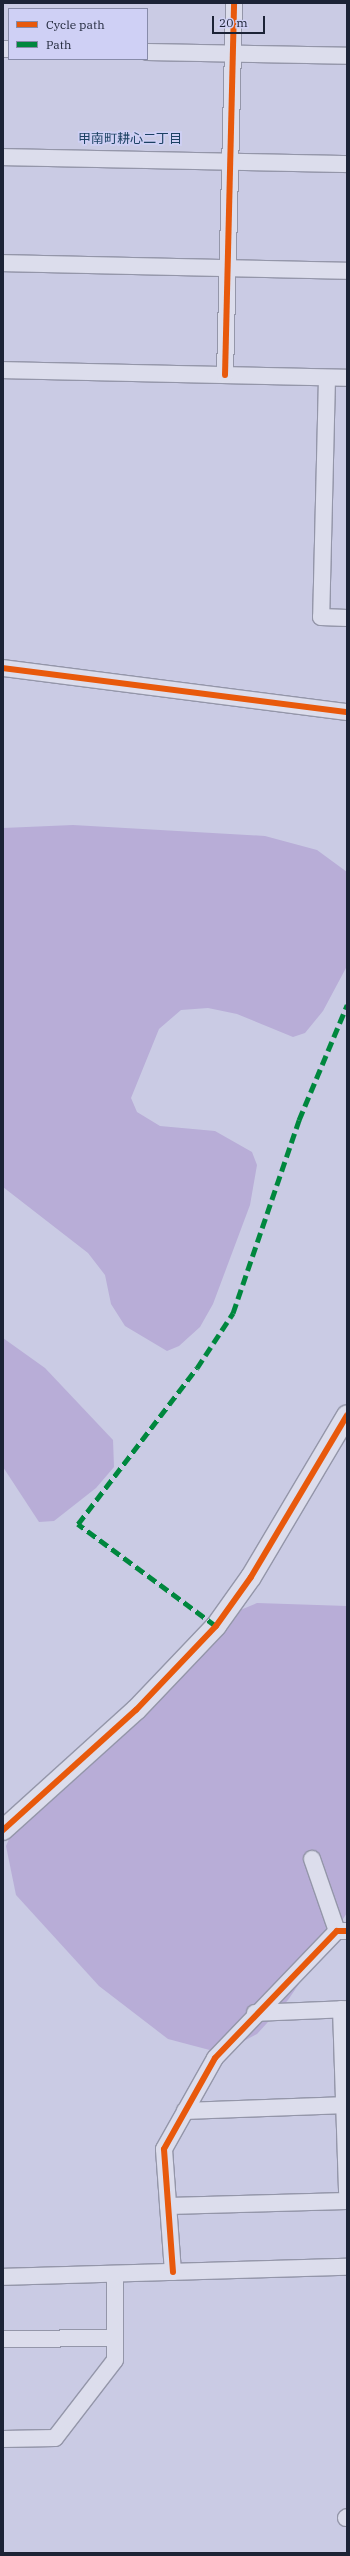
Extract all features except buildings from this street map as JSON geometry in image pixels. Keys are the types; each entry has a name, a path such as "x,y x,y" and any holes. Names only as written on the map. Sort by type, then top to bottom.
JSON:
{"street":[{"path":"225,375 229,268 234,3"},
{"path":"148,52 347,56"},
{"path":"3,157 347,164"},
{"path":"3,263 347,271"},
{"path":"3,370 347,378"},
{"path":"327,378 321,617 347,618"},
{"path":"3,668 347,712"},
{"path":"3,1830 136,1710 216,1626 250,1577 347,1415"},
{"path":"173,2272 164,2150 215,2058 256,2013 342,1931 312,1860"},
{"path":"256,2013 344,2009 347,2192"},
{"path":"185,2111 346,2105"},
{"path":"168,2206 347,2201"},
{"path":"3,2277 347,2267"},
{"path":"3,2439 55,2438 115,2360 115,2274"},
{"path":"3,2339 114,2338"}],"shaded area":[{"path":"73,825 265,836 317,850 347,872 347,966 323,1011 305,1033 293,1037 237,1014 208,1008 181,1010 159,1029 131,1098 137,1112 160,1126 215,1131 252,1152 257,1165 250,1205 213,1304 200,1327 179,1346 167,1351 125,1326 111,1304 105,1275 88,1253 3,1187 3,828"},
{"path":"3,1338 45,1368 113,1440 114,1467 96,1488 54,1521 39,1522 3,1467"},
{"path":"257,1603 347,1606 347,1913 288,2000 257,2034 221,2053 168,2039 99,1986 16,1895 6,1846 25,1802 226,1616"}],"marked path":[{"path":"216,1626 78,1524 197,1368 233,1313 299,1120 347,1005"}],"cycle path":[{"path":"225,375 234,3"},
{"path":"3,668 347,712"},
{"path":"3,1830 136,1710 216,1626 251,1577 347,1415"},
{"path":"173,2272 164,2149 215,2058 337,1931 347,1931"}],"district":[{"name":"甲南町耕心二丁目","path":"130,139"}]}
